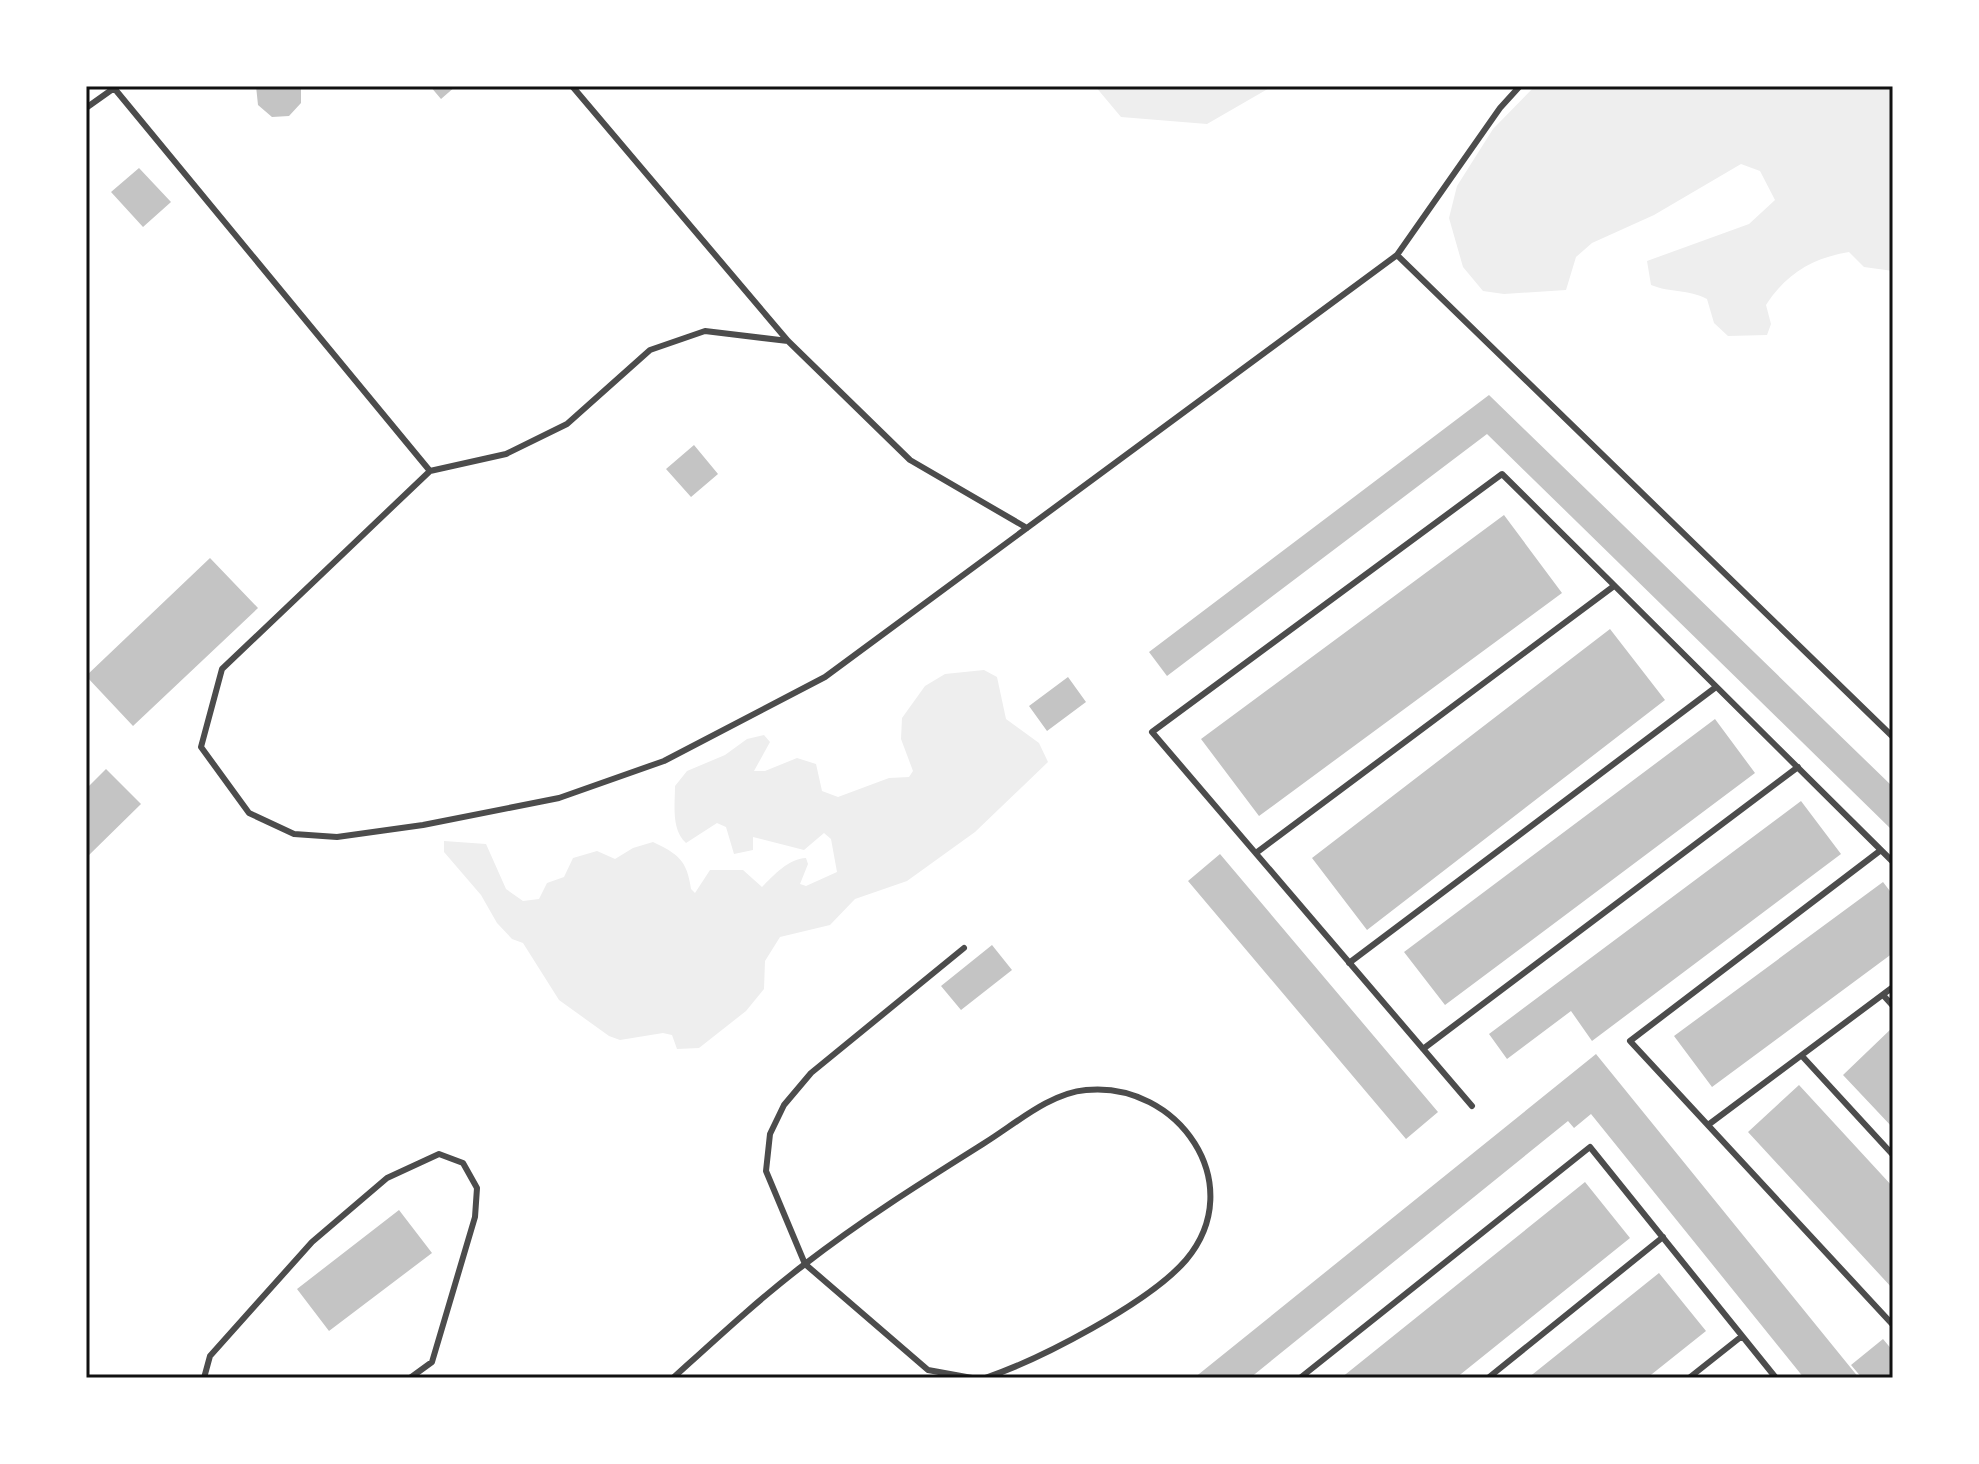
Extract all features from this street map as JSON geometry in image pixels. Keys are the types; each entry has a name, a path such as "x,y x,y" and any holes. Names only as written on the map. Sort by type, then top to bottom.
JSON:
{"lane":[{"path":"572,86 788,341 910,460 1027,528"},
{"path":"788,341 705,331 650,350 567,424 506,454 430,471 222,669 201,747 249,813 294,834 337,837 559,798 664,761 825,677 1397,255 1500,108 1520,86"},
{"path":"86,108 115,87 430,471"},
{"path":"1397,255 1893,737"},
{"path":"1472,1106 1152,732 1502,474 1893,862"},
{"path":"1256,853 1614,586"},
{"path":"1349,963 1716,687"},
{"path":"1423,1049 1798,767"},
{"path":"1881,850 1630,1041 1893,1325"},
{"path":"964,948 811,1073 784,1105 770,1134 766,1171 805,1264 928,1370 972,1378"},
{"path":"1708,1125 1893,987"},
{"path":"1883,995 1893,1006"},
{"path":"1802,1056 1893,1155"},
{"path":"677,1377 805,1264 892,1202 1050,1101 1085,1090 1123,1092 1157,1105 1188,1129 1205,1160 1210,1197 1204,1228 1187,1258 1158,1287 1027,1364 985,1378"},
{"path":"1300,1378 1590,1147 1776,1378"},
{"path":"204,1378 210,1356 312,1242 387,1178 439,1154 463,1163 477,1188 475,1217 432,1362 410,1378"},
{"path":"1488,1378 1663,1237"},
{"path":"1689,1378 1742,1336"}],"shaded area":[{"path":"1095,86 1273,86 1207,124 1121,117"},
{"path":"1535,86 1893,86 1893,271 1864,267 1849,252 1812,263 1782,284 1766,305 1771,324 1767,335 1728,336 1714,323 1707,299 1651,285 1647,261 1749,224 1775,200 1760,171 1741,164 1654,215 1592,243 1576,257 1566,290 1504,294 1483,291 1463,267 1449,218 1457,186 1493,129"},
{"path":"984,670 997,677 1006,719 1039,743 1048,762 975,832 907,881 855,899 830,925 780,937 765,961 764,989 746,1011 699,1048 677,1049 672,1035 663,1033 620,1040 609,1036 559,1000 523,943 512,939 497,923 481,895 444,852 444,841 486,844 506,889 523,901 539,899 547,883 564,877 573,858 597,851 615,859 633,848 653,842 680,859 695,893 710,870 743,870 762,887 787,864 806,858 808,864 800,884 806,886 837,872 831,839 824,833 804,850 753,837 753,850 734,854 726,827 717,823 686,843 676,824 675,786 687,771 725,755 747,739 764,735 770,742 754,771 765,771 797,758 816,764 822,791 838,797 889,778 909,777 913,771 901,739 902,718 925,686 945,674"}],"building":[{"path":"256,86 301,86 301,103 289,116 272,117 258,105"},
{"path":"430,86 456,86 441,99"},
{"path":"139,168 171,202 143,227 111,192"},
{"path":"1489,395 1893,787 1893,831 1487,434 1167,676 1149,652"},
{"path":"694,445 718,474 691,497 666,469"},
{"path":"1504,515 1562,593 1259,816 1201,739"},
{"path":"210,558 258,608 133,726 86,676"},
{"path":"1610,629 1665,700 1367,930 1312,858"},
{"path":"1068,677 1086,702 1047,731 1029,706"},
{"path":"1715,719 1755,773 1445,1005 1404,952"},
{"path":"106,769 141,804 86,858 86,789"},
{"path":"1801,801 1841,854 1592,1041 1571,1011 1507,1059 1489,1034"},
{"path":"1220,854 1438,1112 1406,1139 1188,881"},
{"path":"1883,882 1893,895 1893,953 1712,1087 1674,1036"},
{"path":"992,945 1012,970 961,1010 941,986"},
{"path":"1893,1027 1893,1128 1843,1075"},
{"path":"1596,1054 1859,1378 1804,1378 1591,1114 1574,1128 1568,1121 1250,1378 1194,1378"},
{"path":"1799,1085 1893,1187 1893,1289 1748,1132"},
{"path":"1585,1182 1630,1238 1456,1378 1341,1378"},
{"path":"399,1210 432,1253 329,1331 297,1289"},
{"path":"1659,1273 1706,1331 1647,1378 1528,1378"},
{"path":"1883,1339 1893,1351 1893,1378 1862,1378 1851,1365"}]}
